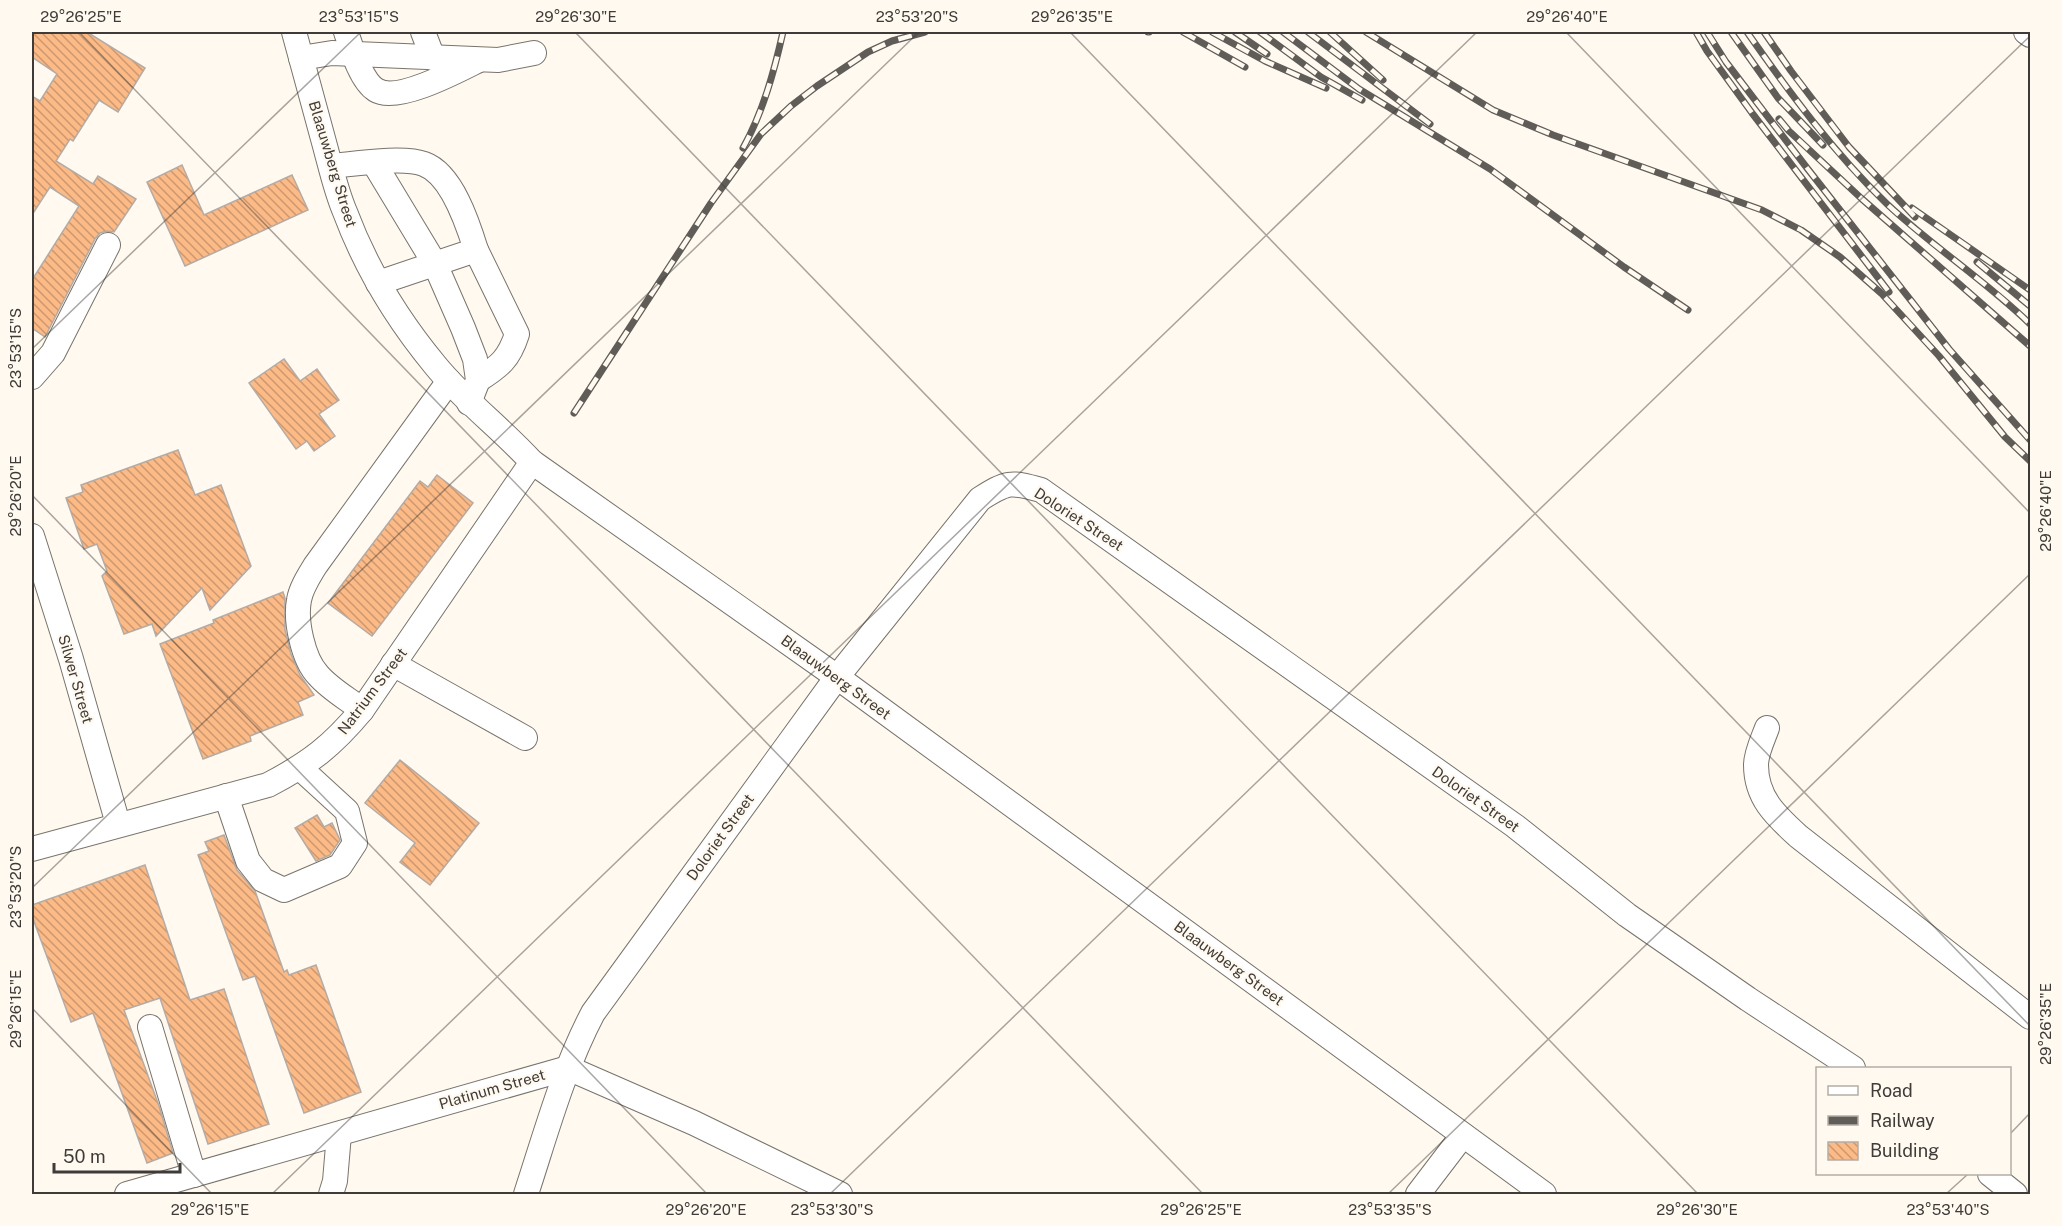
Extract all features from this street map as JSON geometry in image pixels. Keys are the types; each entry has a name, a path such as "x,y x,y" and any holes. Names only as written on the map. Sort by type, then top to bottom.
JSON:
{"street":[{"name":"Blaauwberg Street","path":"294,32 344,211 378,284 409,331 449,381 469,403 505,433 532,462 837,677 1544,1194"},
{"path":"423,32 433,58"},
{"path":"2026,32 2031,35"},
{"path":"301,58 332,53 350,43 433,58 478,61 498,60 534,53"},
{"path":"350,43 367,80 375,90 388,93 416,88 478,61"},
{"path":"331,166 409,161 424,164 433,169 452,192 476,250 517,334 511,351 501,365 478,380"},
{"path":"374,163 435,264 475,359 478,380 469,403"},
{"path":"32,377 53,353 108,245"},
{"path":"378,284 476,250"},
{"path":"362,710 328,684 312,668 302,640 298,617 299,599 315,566 449,381"},
{"name":"Natrium Street","path":"32,849 268,785 300,768 340,736 362,710 532,462"},
{"name":"Doloriet Street","path":"526,1194 568,1068 578,1041 593,1013 837,677 980,499 1003,485 1019,484 1041,490 1515,826 1627,915 1851,1067"},
{"name":"Silwer Street","path":"32,536 118,824"},
{"path":"393,664 525,738"},
{"path":"1767,728 1756,764 1760,789 1771,811 1798,836 2031,1017"},
{"path":"226,796 248,861 263,880 284,890 340,866 355,843 347,811 300,768"},
{"path":"150,1027 194,1175"},
{"path":"568,1068 693,1123 825,1191"},
{"name":"Platinum Street","path":"127,1194 568,1068"},
{"path":"331,1194 335,1181 339,1134"},
{"path":"1418,1194 1463,1135"},
{"path":"1992,1175 2015,1194"}],"building":[{"path":"32,32 87,32 145,68 118,112 99,100 73,141 70,139 56,161 93,184 98,176 136,199 114,232 100,233 95,239 45,337 32,328 32,280 79,206 50,187 32,215 32,96 40,101 57,74 32,57"},
{"path":"182,165 204,215 292,175 308,210 185,266 147,182"},
{"path":"284,359 300,381 317,369 339,400 319,414 335,436 314,451 307,441 296,449 249,383"},
{"path":"178,450 195,495 221,485 251,566 210,610 202,588 156,636 152,624 124,634 102,576 107,571 97,544 84,549 66,498 83,492 81,485"},
{"path":"437,475 473,503 372,636 328,603 420,481 428,487"},
{"path":"283,592 285,630 291,654 300,675 314,695 298,702 303,715 250,736 251,741 203,759 160,644"},
{"path":"400,760 479,823 430,885 400,862 415,843 365,803"},
{"path":"317,815 324,827 332,823 340,840 330,855 316,861 295,828"},
{"path":"224,835 237,870 255,891 284,972 287,970 289,975 316,965 361,1092 304,1113 255,976 243,980 198,855 209,851 205,842"},
{"path":"145,865 190,1000 224,989 269,1124 208,1144 160,998 124,1010 159,1106 173,1153 147,1163 93,1013 71,1022 32,916 32,905"}],"railway":[{"path":"743,148 767,92 783,32"},
{"path":"574,413 711,203 761,134 817,86 868,52 892,41 925,32"},
{"path":"1183,32 1245,67"},
{"path":"1212,32 1265,61 1326,88"},
{"path":"1235,32 1267,54"},
{"path":"1260,32 1321,77 1362,100"},
{"path":"1283,32 1359,89 1490,169 1624,267 1688,310"},
{"path":"1308,32 1430,124"},
{"path":"1330,32 1383,80"},
{"path":"1366,32 1493,110 1553,135 1762,210 1801,230 1840,257 1881,293 1939,356 2005,437 2030,461"},
{"path":"1696,32 1752,113 1889,292"},
{"path":"1707,32 1726,62 1949,349 2030,440"},
{"path":"1731,32 1778,98 1823,145"},
{"path":"1747,32 1813,121 1867,184 1905,220 1996,293 2030,324"},
{"path":"1764,32 1849,147 1915,217"},
{"path":"1779,119 1862,199 2030,346"},
{"path":"1912,208 2030,290"},
{"path":"1977,262 2030,306"}]}
